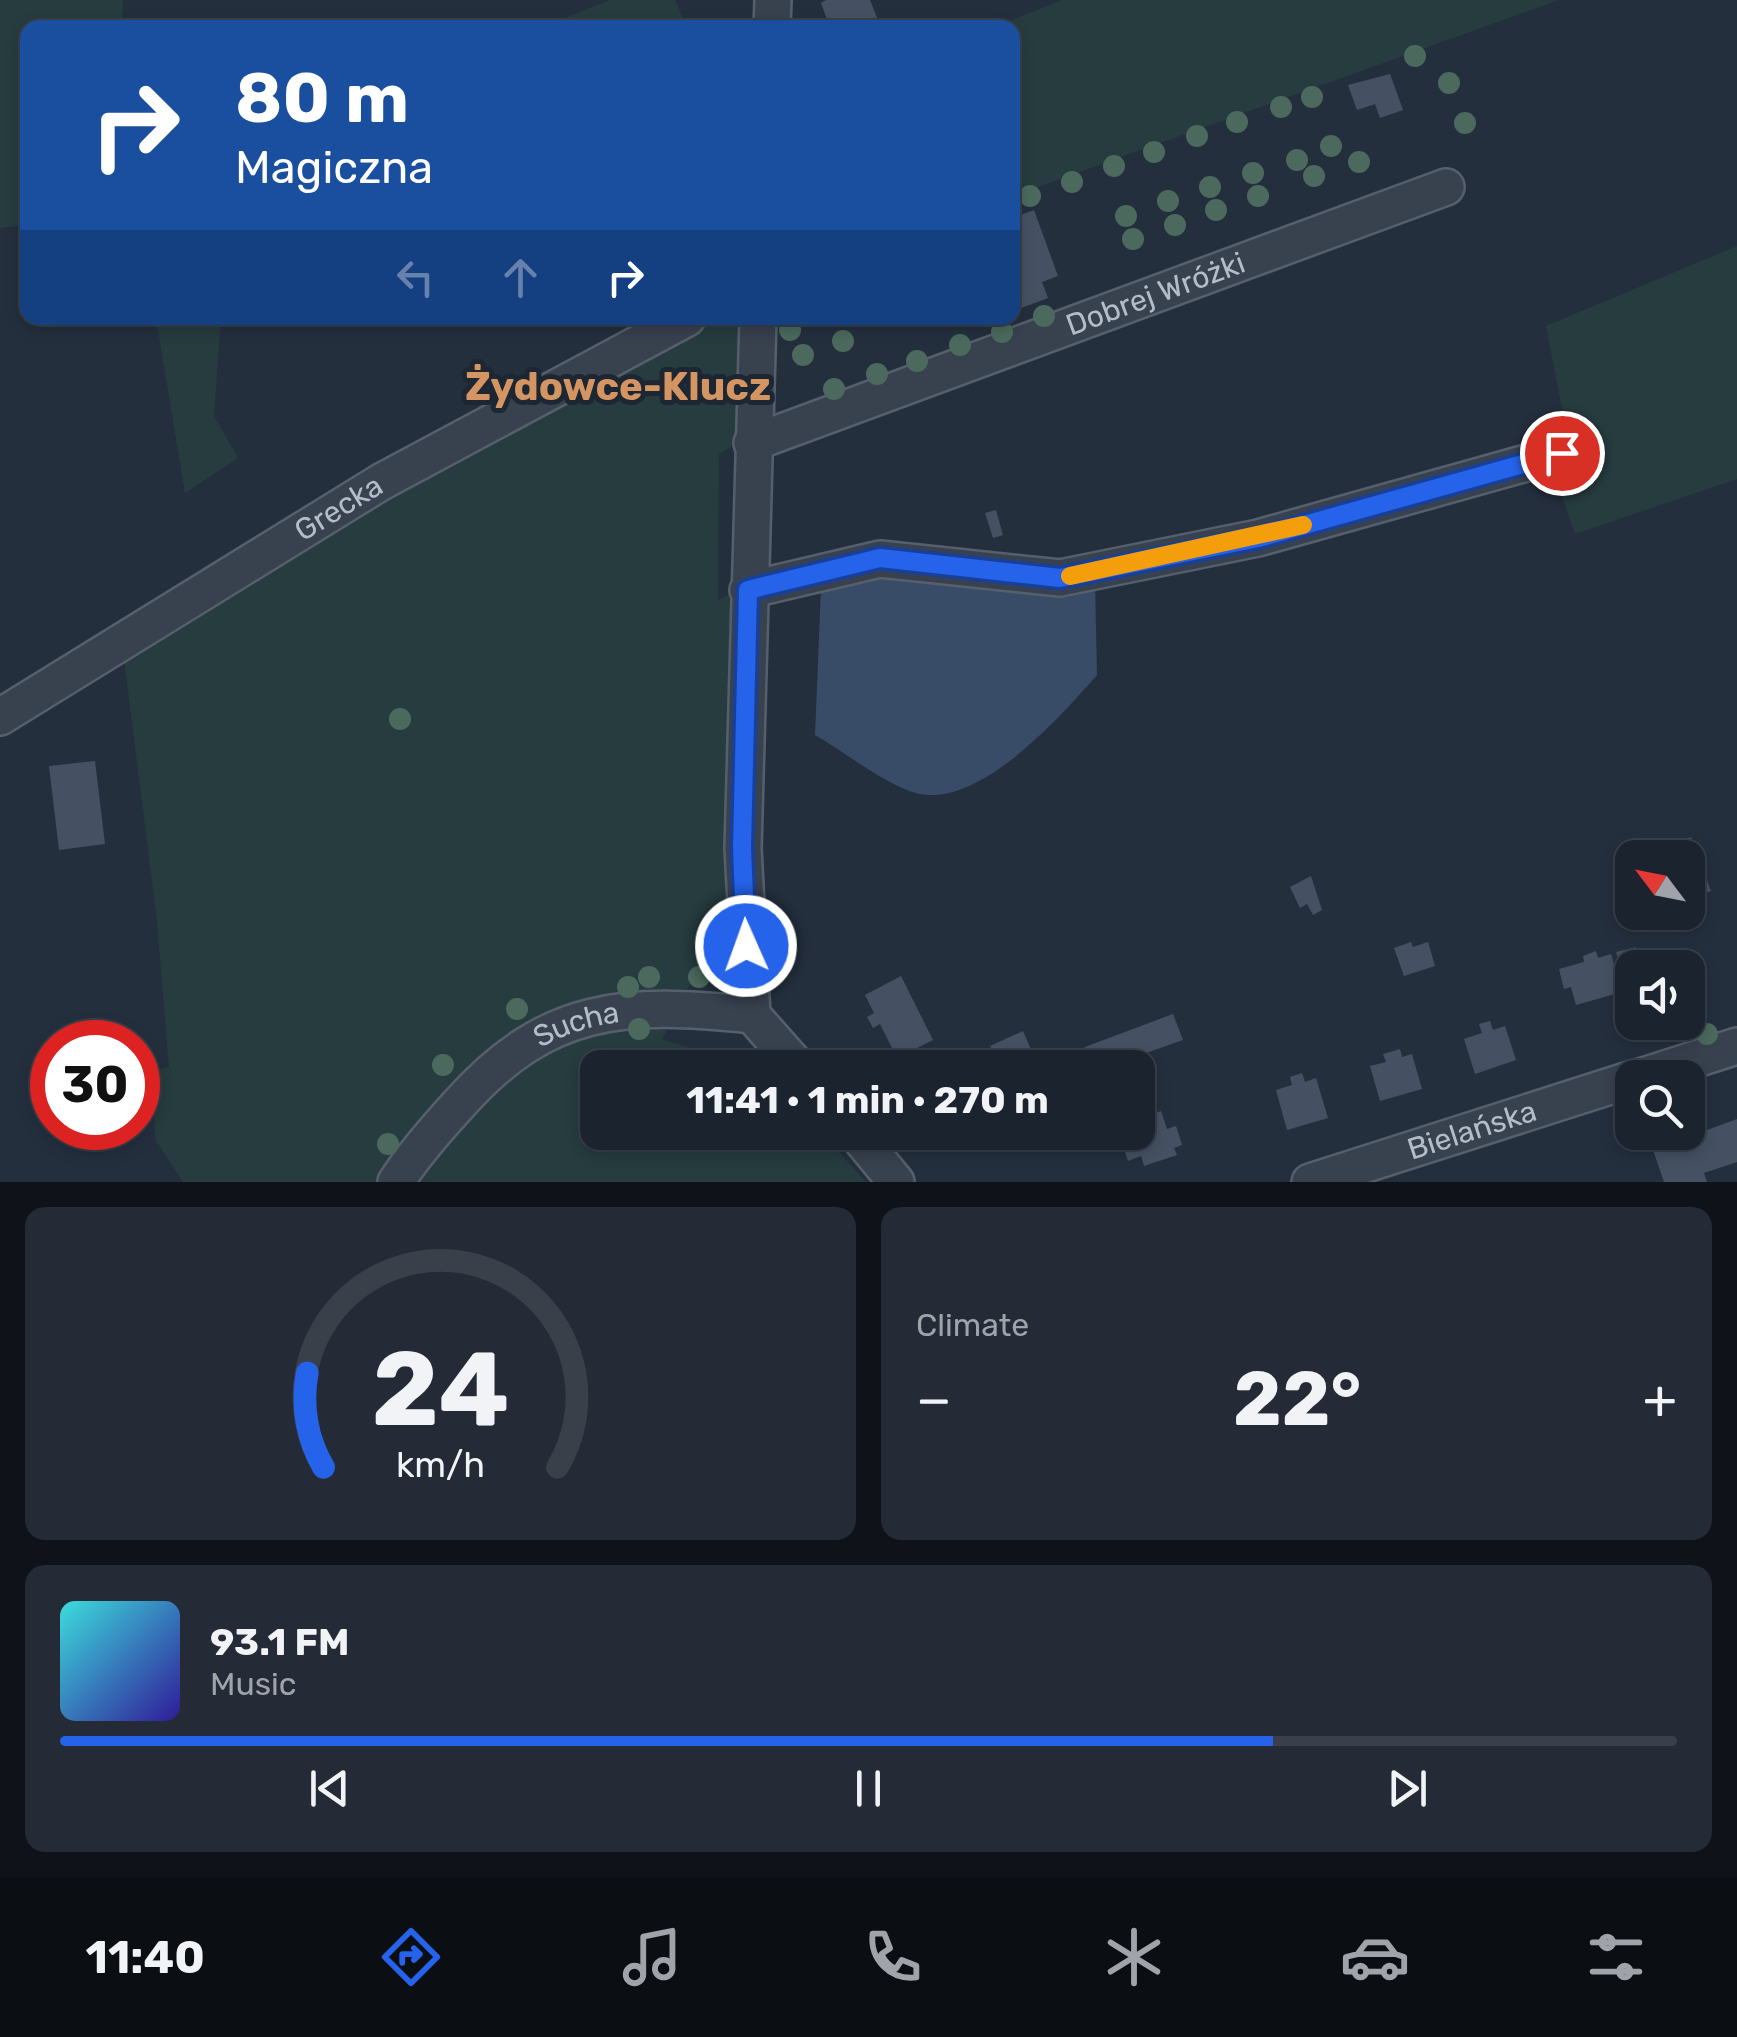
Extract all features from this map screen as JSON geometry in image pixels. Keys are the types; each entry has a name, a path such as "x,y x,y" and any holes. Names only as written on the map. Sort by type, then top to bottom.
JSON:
{"street":[{"name":"Dobrej Wróżki","path":"752,443 1446,187"},
{"name":"Grecka","path":"0,717 381,482 674,325"},
{"path":"758,325 742,848 752,1015 783,1050"},
{"path":"748,590 880,558 1060,578 1258,538 1562,453"},
{"name":"Sucha","path":"396,1182 472,1088 516,1050 556,1025 656,1008 752,1015"},
{"name":"Bielańska","path":"1692,1060 1737,1046"},
{"name":"Bielańska","path":"1310,1182 1615,1084"},
{"path":"870,1150 896,1182"}],"green space":[{"path":"0,0 123,0 122,20 20,20 20,226 0,228"},
{"path":"610,0 675,0 684,20 560,20"},
{"path":"1062,0 1559,0 1020,193 1020,20 1012,20"},
{"path":"1737,246 1737,479 1575,534 1552,467 1572,460 1546,326"},
{"path":"157,325 220,325 214,416 238,458 185,493"},
{"path":"693,325 748,325 745,438 719,454 718,600 742,588 725,901 712,942 662,1039 695,1050 580,1050 580,1150 837,1150 866,1182 183,1182 160,1147 160,1069 169,1067 157,921 123,651"}],"water":[{"path":"885,577 1062,595 1095,583 1097,675 1040,735 991,774 965,788 940,795 904,789 815,735 821,588"}],"building":[{"path":"870,0 878,20 827,20 821,3"},
{"path":"1390,74 1403,110 1380,118 1375,104 1357,110 1348,85"},
{"path":"1034,210 1058,276 1042,282 1048,298 1020,308 1020,215"},
{"path":"996,510 1003,535 993,538 985,513"},
{"path":"95,761 105,844 59,850 49,766"},
{"path":"1311,876 1322,910 1313,915 1307,904 1300,908 1290,887"},
{"path":"1411,942 1413,947 1428,942 1435,966 1404,976 1394,948"},
{"path":"1596,951 1598,958 1611,954 1615,994 1576,1005 1571,987 1564,989 1559,969 1584,962 1583,956"},
{"path":"901,976 933,1040 913,1050 893,1050 880,1024 873,1028 867,1017 874,1013 865,995"},
{"path":"1173,1014 1183,1040 1155,1050 1085,1047"},
{"path":"1490,1021 1493,1030 1505,1026 1516,1060 1475,1074 1464,1039 1482,1033 1479,1024"},
{"path":"1023,1031 1031,1050 992,1050 990,1046"},
{"path":"1400,1049 1402,1057 1412,1054 1422,1089 1380,1101 1370,1066 1386,1062 1383,1054"},
{"path":"1302,1073 1305,1082 1316,1078 1328,1118 1287,1130 1276,1090 1292,1085 1290,1077"},
{"path":"1161,1111 1167,1129 1176,1126 1182,1145 1174,1148 1177,1155 1144,1166 1141,1156 1128,1161 1124,1150 1155,1150 1155,1113"},
{"path":"1737,1119 1737,1162 1704,1173 1707,1182 1664,1182 1653,1150 1705,1150 1705,1131"}],"slow traffic":[{"path":"1070,576 1258,538 1303,525"}],"district":[{"name":"Żydowce-Klucz","path":"618,386"}],"route":[{"path":"746,946 742,848 748,590 880,558 1060,578 1258,538 1562,453"}]}
